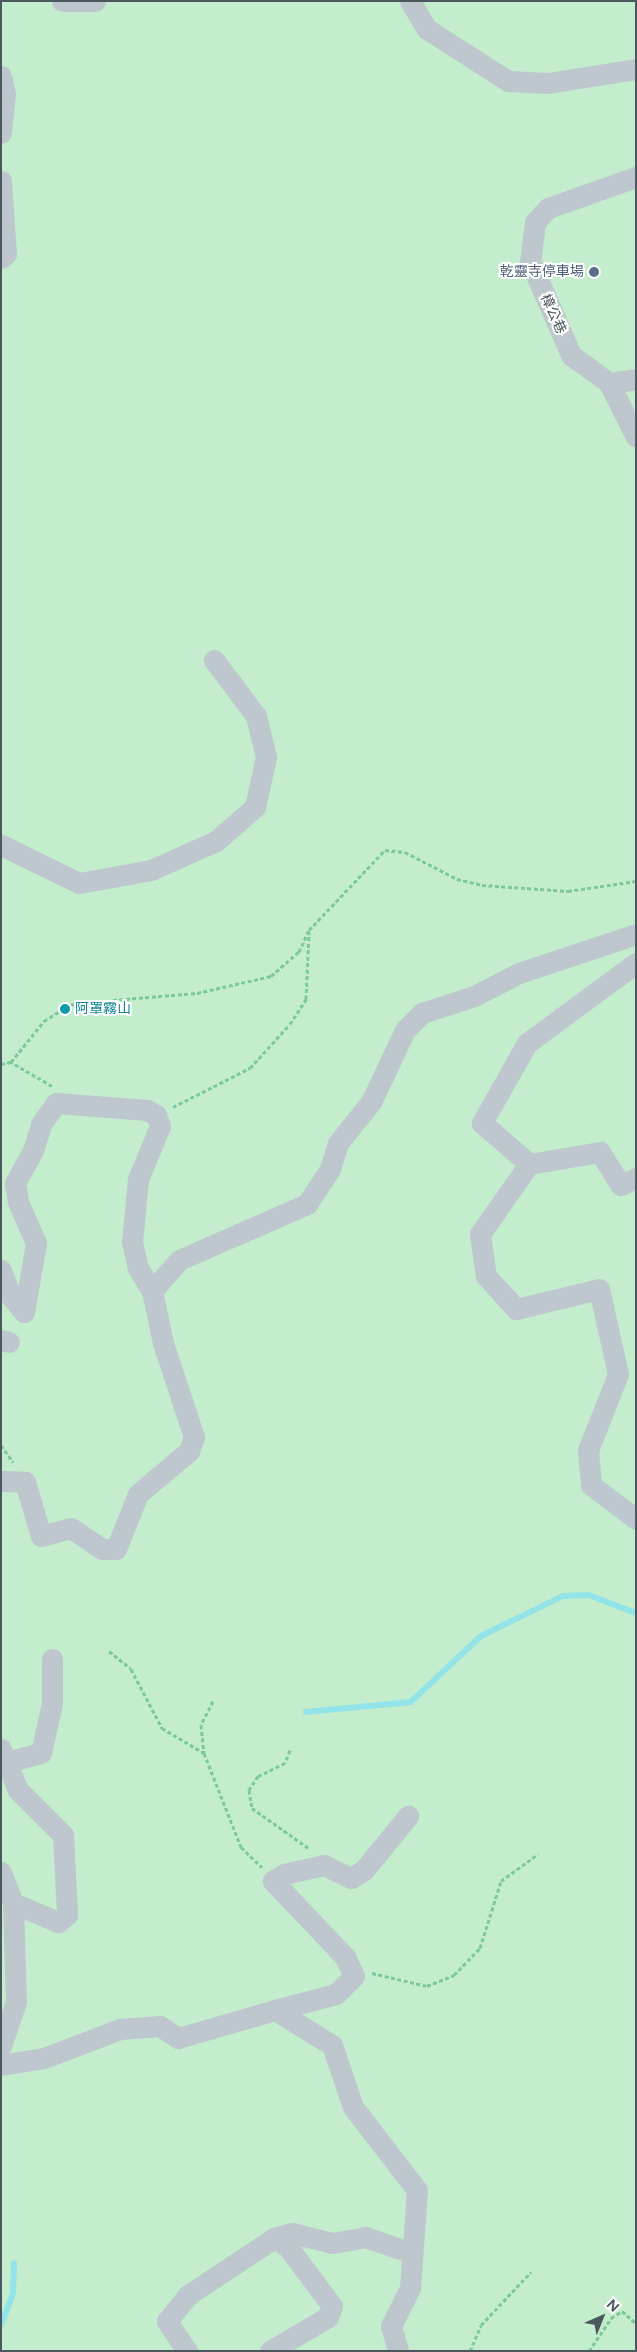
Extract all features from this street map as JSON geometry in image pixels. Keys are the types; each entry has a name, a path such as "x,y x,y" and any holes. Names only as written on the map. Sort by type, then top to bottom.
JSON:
{"street":[{"path":"62,1 95,1"},
{"path":"410,1 427,29 508,81 547,82 636,69"},
{"path":"1,76 5,94 1,133"},
{"name":"樟公巷","path":"609,383 570,355 530,262 530,244 535,222 548,208 636,176"},
{"path":"1,181 6,254 1,258"},
{"path":"636,379 609,383 636,437"},
{"path":"1,845 79,884 151,870 216,841 229,830 255,807 266,757 256,716 214,660"},
{"path":"152,1291 179,1260 307,1204 330,1169 338,1144 371,1102 405,1030 422,1013 474,996 519,973 636,934"},
{"path":"529,1164 482,1123 527,1042 636,963"},
{"path":"1,1270 10,1295 24,1312 36,1243 18,1202 15,1183 33,1152 41,1124 56,1103 147,1110 156,1115 160,1126 144,1155 138,1179 132,1242 138,1268 152,1291 163,1343 194,1437 189,1451 138,1494 116,1548 102,1549 70,1528 41,1536 25,1482 1,1481"},
{"path":"636,1178 620,1185 600,1152 529,1164 480,1234 486,1276 516,1309 599,1289 618,1374 588,1450 590,1486 636,1519"},
{"path":"14,1903 58,1922 67,1915 63,1835 18,1790 4,1755 41,1753 52,1703 52,1659"},
{"path":"1,2065 44,2058 120,2029 160,2026 178,2038 336,1994 354,1976 345,1958 273,1881 284,1874 324,1865 351,1878 364,1870 408,1816"},
{"path":"1,1872 14,1903 16,2002 1,2046"},
{"path":"275,2010 332,2045 353,2107 417,2190 410,2288 391,2326 398,2351"},
{"path":"187,2351 167,2320 188,2295 274,2238 292,2233 332,2243 365,2237 412,2253"},
{"path":"270,2351 328,2318 332,2306 288,2247 274,2238"}],"path":[{"path":"11,1062 44,1021 71,1004 99,1008 113,1000 197,993 271,976 299,952 309,930 384,850 405,852 458,879 482,885 568,891 636,881"},
{"path":"156,1115 250,1068 290,1024 306,999 310,975 309,930"},
{"path":"1,1064 11,1062 48,1082 55,1089 56,1103"},
{"path":"109,1652 131,1669 162,1728 204,1753"},
{"path":"213,1701 201,1725 204,1753 241,1847 273,1881"},
{"path":"290,1750 285,1763 258,1776 249,1790 252,1808 262,1819 296,1836 324,1865"},
{"path":"354,1976 380,1972 427,1986 454,1975 480,1948 501,1881 538,1854"},
{"path":"470,2351 481,2325 531,2272"},
{"path":"589,2351 611,2318 622,2311 636,2323"}],"green space":[{"path":"1,1 636,1 636,2351 1,2351"}],"waterway":[{"path":"306,1712 411,1702 481,1636 563,1596 589,1595 636,1613"},
{"path":"1,2325 13,2293 14,2264"}],"place":[{"name":"乾靈寺停車場","path":"594,272"},
{"name":"阿罩霧山","path":"65,1009"}]}
